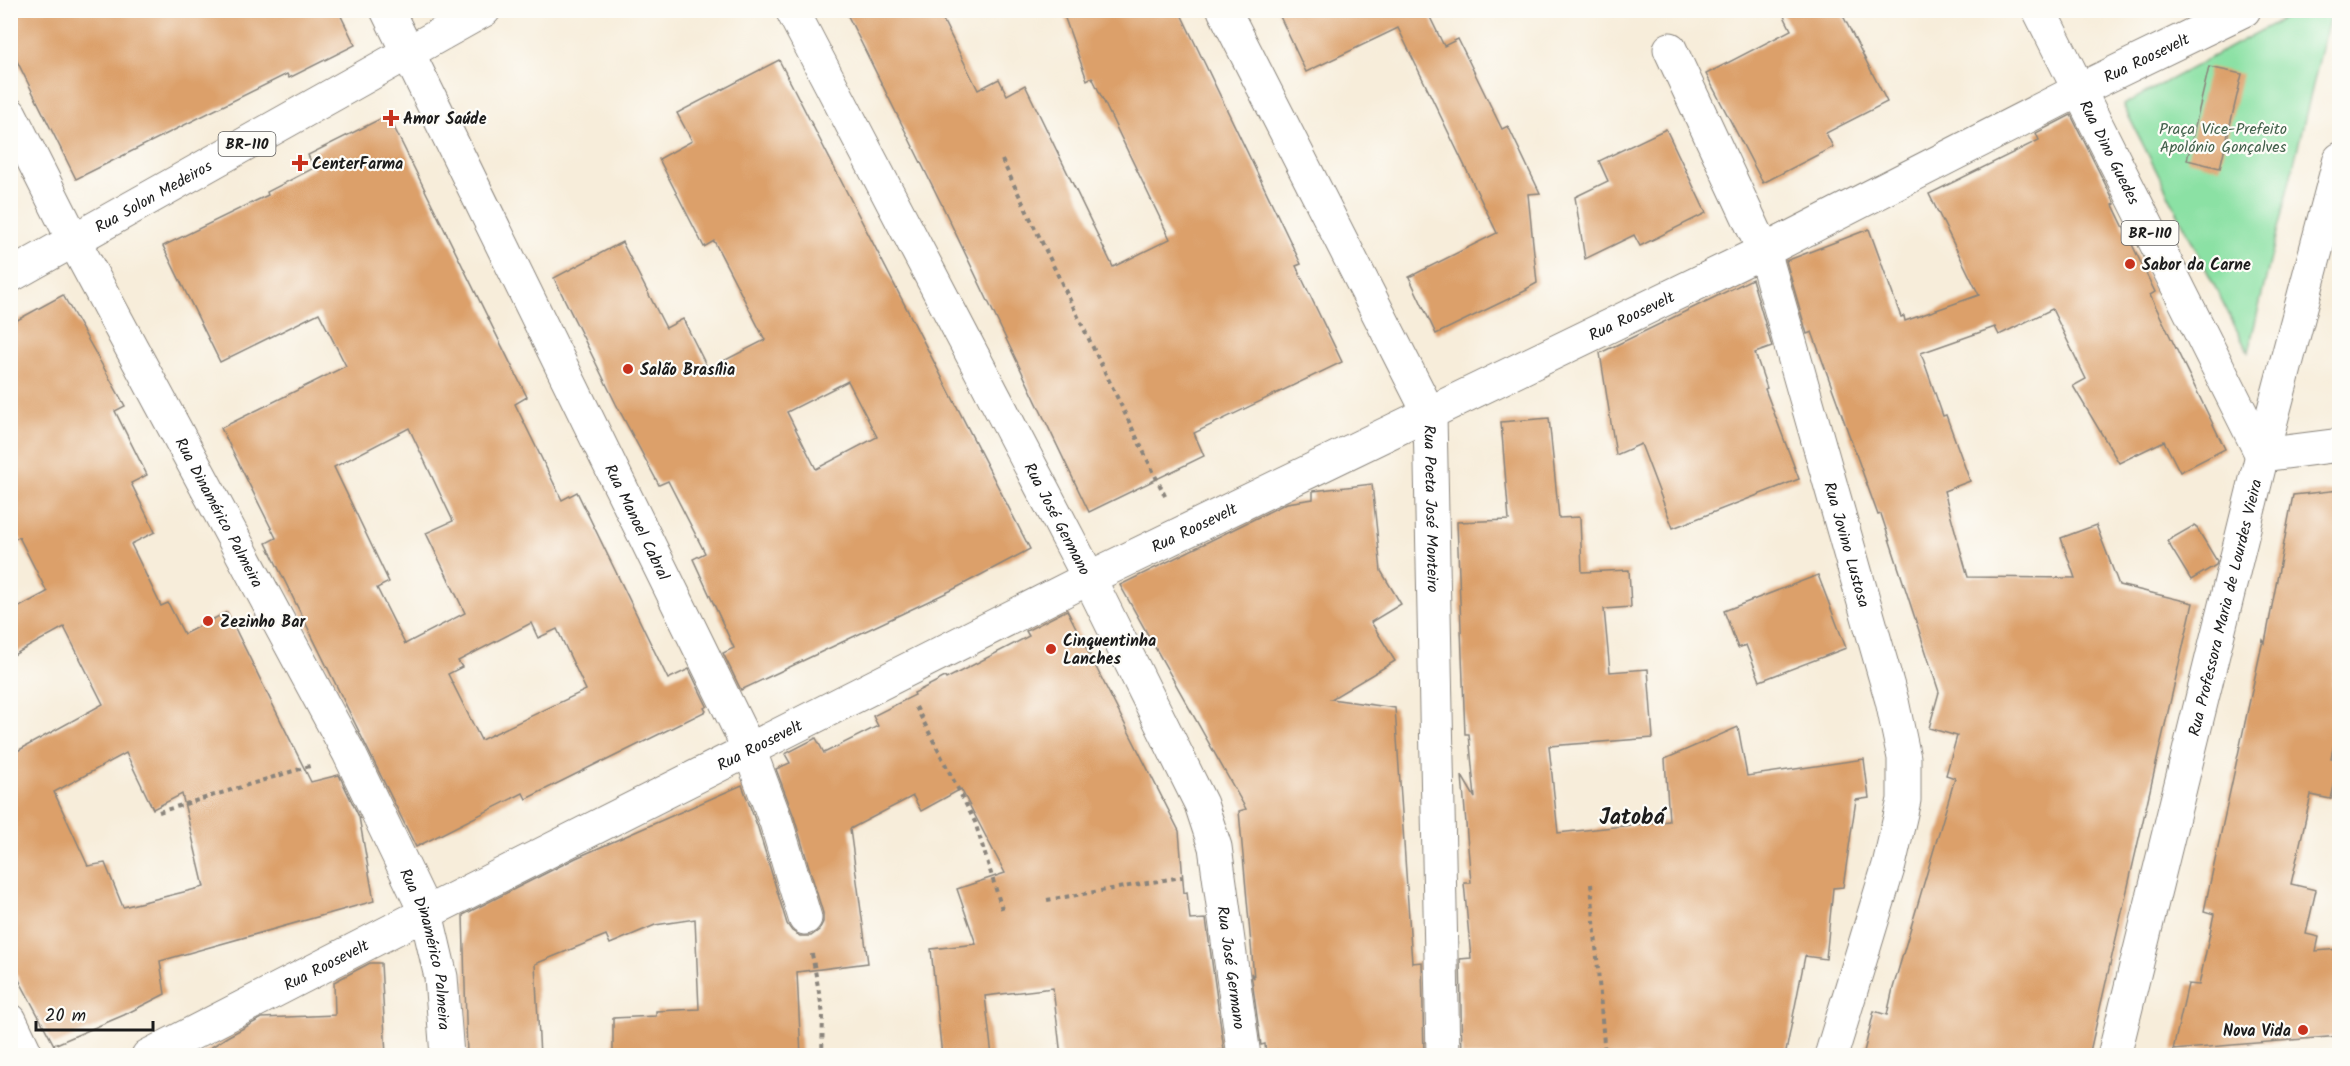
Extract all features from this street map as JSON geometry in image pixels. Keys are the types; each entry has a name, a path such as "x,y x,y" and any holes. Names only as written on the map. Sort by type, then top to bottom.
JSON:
{"street":[{"name":"Rua Manoel Cabral","path":"387,10 749,749 776,822 806,918"},
{"name":"Rua Solon Medeiros","path":"10,276 484,10"},
{"name":"Rua José Germano","path":"792,10 1089,578 1201,804 1215,847 1244,1056"},
{"name":"Rua Poeta José Monteiro","path":"1224,10 1430,415 1443,1056"},
{"name":"Rua Dino Guedes","path":"2039,10 2262,455"},
{"name":"Rua Roosevelt","path":"148,1056 426,912 1089,578 1430,415 1764,251 2079,90 2244,10"},
{"name":"Rua Jovino Lustosa","path":"1671,49 1764,251 1892,701 1904,759 1904,801 1889,865 1831,1056"},
{"name":"Rua Dinamérico Palmeira","path":"10,114 74,241 349,753 426,912 441,977 447,1056"},
{"name":"Rua Professora Maria de Lourdes Vieira","path":"2114,1056 2262,455 2340,159"},
{"path":"2262,455 2340,445"},
{"path":"10,1020 27,1056"}],"path":[{"path":"1002,160 1184,533"},
{"path":"914,703 975,822 1002,909"},
{"path":"159,812 260,783 349,753"},
{"path":"1047,900 1171,879"},
{"path":"1591,884 1605,1056"},
{"path":"806,918 823,1014 822,1056"}],"green space":[{"name":"Praça Vice-Prefeito Apolónio Gonçalves","path":"2297,11 2331,11 2248,352 2123,105"}],"building":[{"path":"10,10 338,10 355,45 289,78 287,74 76,179 10,47"},
{"path":"845,10 938,10 978,90 999,79 1007,95 1025,85 1113,267 1170,239 1092,77 1087,80 1062,10 1179,10 1301,264 1296,266 1342,362 1194,433 1204,456 1089,512 941,203"},
{"path":"1277,10 1433,10 1428,13 1444,46 1458,39 1502,129 1508,126 1540,193 1528,194 1537,283 1436,334 1409,277 1497,233 1398,28 1306,72"},
{"path":"1781,10 1840,10 1887,102 1826,133 1833,147 1763,183 1706,74 1791,30"},
{"path":"779,60 1030,549 952,590 741,690 723,653 734,648 693,559 705,553 668,481 659,485 554,278 622,242 666,328 683,319 708,369 765,340 714,241 704,247 659,159 692,141 677,113","holes":["848,381 877,437 816,469 787,412"]},
{"path":"2209,67 2242,74 2220,168 2187,160"},
{"path":"388,115 527,397 515,404 562,500 577,492 668,679 689,669 707,706 704,708 706,711 603,762 526,799 523,793 416,847 266,543 276,538 221,428 346,366 319,313 220,362 163,246 268,195 267,192 314,168 308,155","holes":["409,428 453,521 426,533 465,613 405,644 377,588 389,582 334,467","531,623 538,638 557,629 586,690 481,740 448,674 462,667 458,661"]},
{"path":"2071,115 2155,292 2150,295 2225,449 2180,472 2164,441 2119,463 2073,386 2086,379 2052,309 1999,335 1995,327 1921,353 1943,416 1946,415 1970,481 1944,491 1968,577 2075,578 2061,538 2096,525 2119,585 2193,603 2089,1056 1863,1056 1874,1011 1887,1015 1955,778 1946,775 1957,736 1929,728 1939,692 1881,514 1878,515 1812,332 1807,334 1786,261 1869,229 1901,317 1904,316 1905,321 1979,295 1929,194 2039,140 2036,133"},
{"path":"1666,129 1706,213 1640,246 1634,235 1585,259 1575,197 1608,181 1599,161"},
{"path":"1752,279 1772,347 1755,353 1767,388 1765,389 1799,479 1673,528 1641,444 1616,455 1600,353"},
{"path":"63,295 125,406 115,411 147,475 131,483 155,532 131,544 161,606 168,603 184,634 227,612 311,782 339,775 359,817 374,901 160,961 165,994 124,1015 54,1045 10,963 10,755 103,704 64,627 10,657 10,612 47,592 19,537 10,541 10,324","holes":["126,753 153,809 182,794 204,887 123,907 105,863 88,866 54,792"]},
{"path":"1549,418 1559,518 1580,517 1582,572 1629,570 1631,607 1604,609 1610,672 1648,669 1653,738 1549,746 1558,833 1669,821 1665,759 1738,727 1747,776 1864,759 1869,798 1856,800 1843,887 1833,888 1826,959 1805,956 1786,1052 1752,1056 1462,1056 1460,959 1471,958 1464,883 1471,883 1462,776 1475,798 1469,734 1465,734 1457,522 1509,520 1501,422"},
{"path":"1372,484 1381,571 1401,604 1371,622 1395,661 1331,699 1395,708 1412,963 1422,962 1424,1056 1266,1056 1265,1044 1261,1045 1251,973 1254,978 1239,811 1246,809 1120,585 1287,503 1313,499 1313,491"},
{"path":"2340,490 2340,639 2332,685 2340,687 2340,715 2331,758 2340,760 2331,799 2311,795 2291,884 2316,890 2306,934 2319,937 2316,951 2340,949 2340,1036 2173,1050 2188,984 2199,985 2214,914 2204,911 2263,640 2265,643 2293,495"},
{"path":"2195,525 2217,561 2216,565 2191,580 2167,541"},
{"path":"1818,575 1846,648 1760,681 1746,645 1738,648 1724,611"},
{"path":"1067,610 1179,831 1184,893 1187,892 1190,920 1206,919 1224,1050 1202,1052 1203,1056 1061,1056 1053,988 985,996 992,1056 942,1056 931,949 976,944 957,889 1005,873 961,789 921,811 913,796 850,829 868,963 797,972 801,1056 613,1056 613,1018 656,1016 656,1011 699,1009 695,919 655,925 610,944 606,935 535,964 540,1056 467,1056 463,915 576,858 742,785 758,828 787,924 800,936 811,936 819,930 823,922 823,913 794,817 776,769 790,763 785,754 816,738 824,753 878,726 873,716 945,677 946,679 1029,636 1026,631"},
{"path":"370,963 381,963 386,1056 198,1056 262,1018 335,1015 334,982"}],"place":[{"name":"Amor Saúde","path":"391,118"},
{"name":"CenterFarma","path":"300,163"},
{"name":"Sabor da Carne","path":"2130,264"},
{"name":"Salão Brasília","path":"628,369"},
{"name":"Zezinho Bar","path":"208,621"},
{"name":"Cinquentinha Lanches","path":"1051,649"},
{"name":"Nova Vida","path":"2303,1030"}],"district":[{"name":"Jatobá","path":"1632,816"}]}
